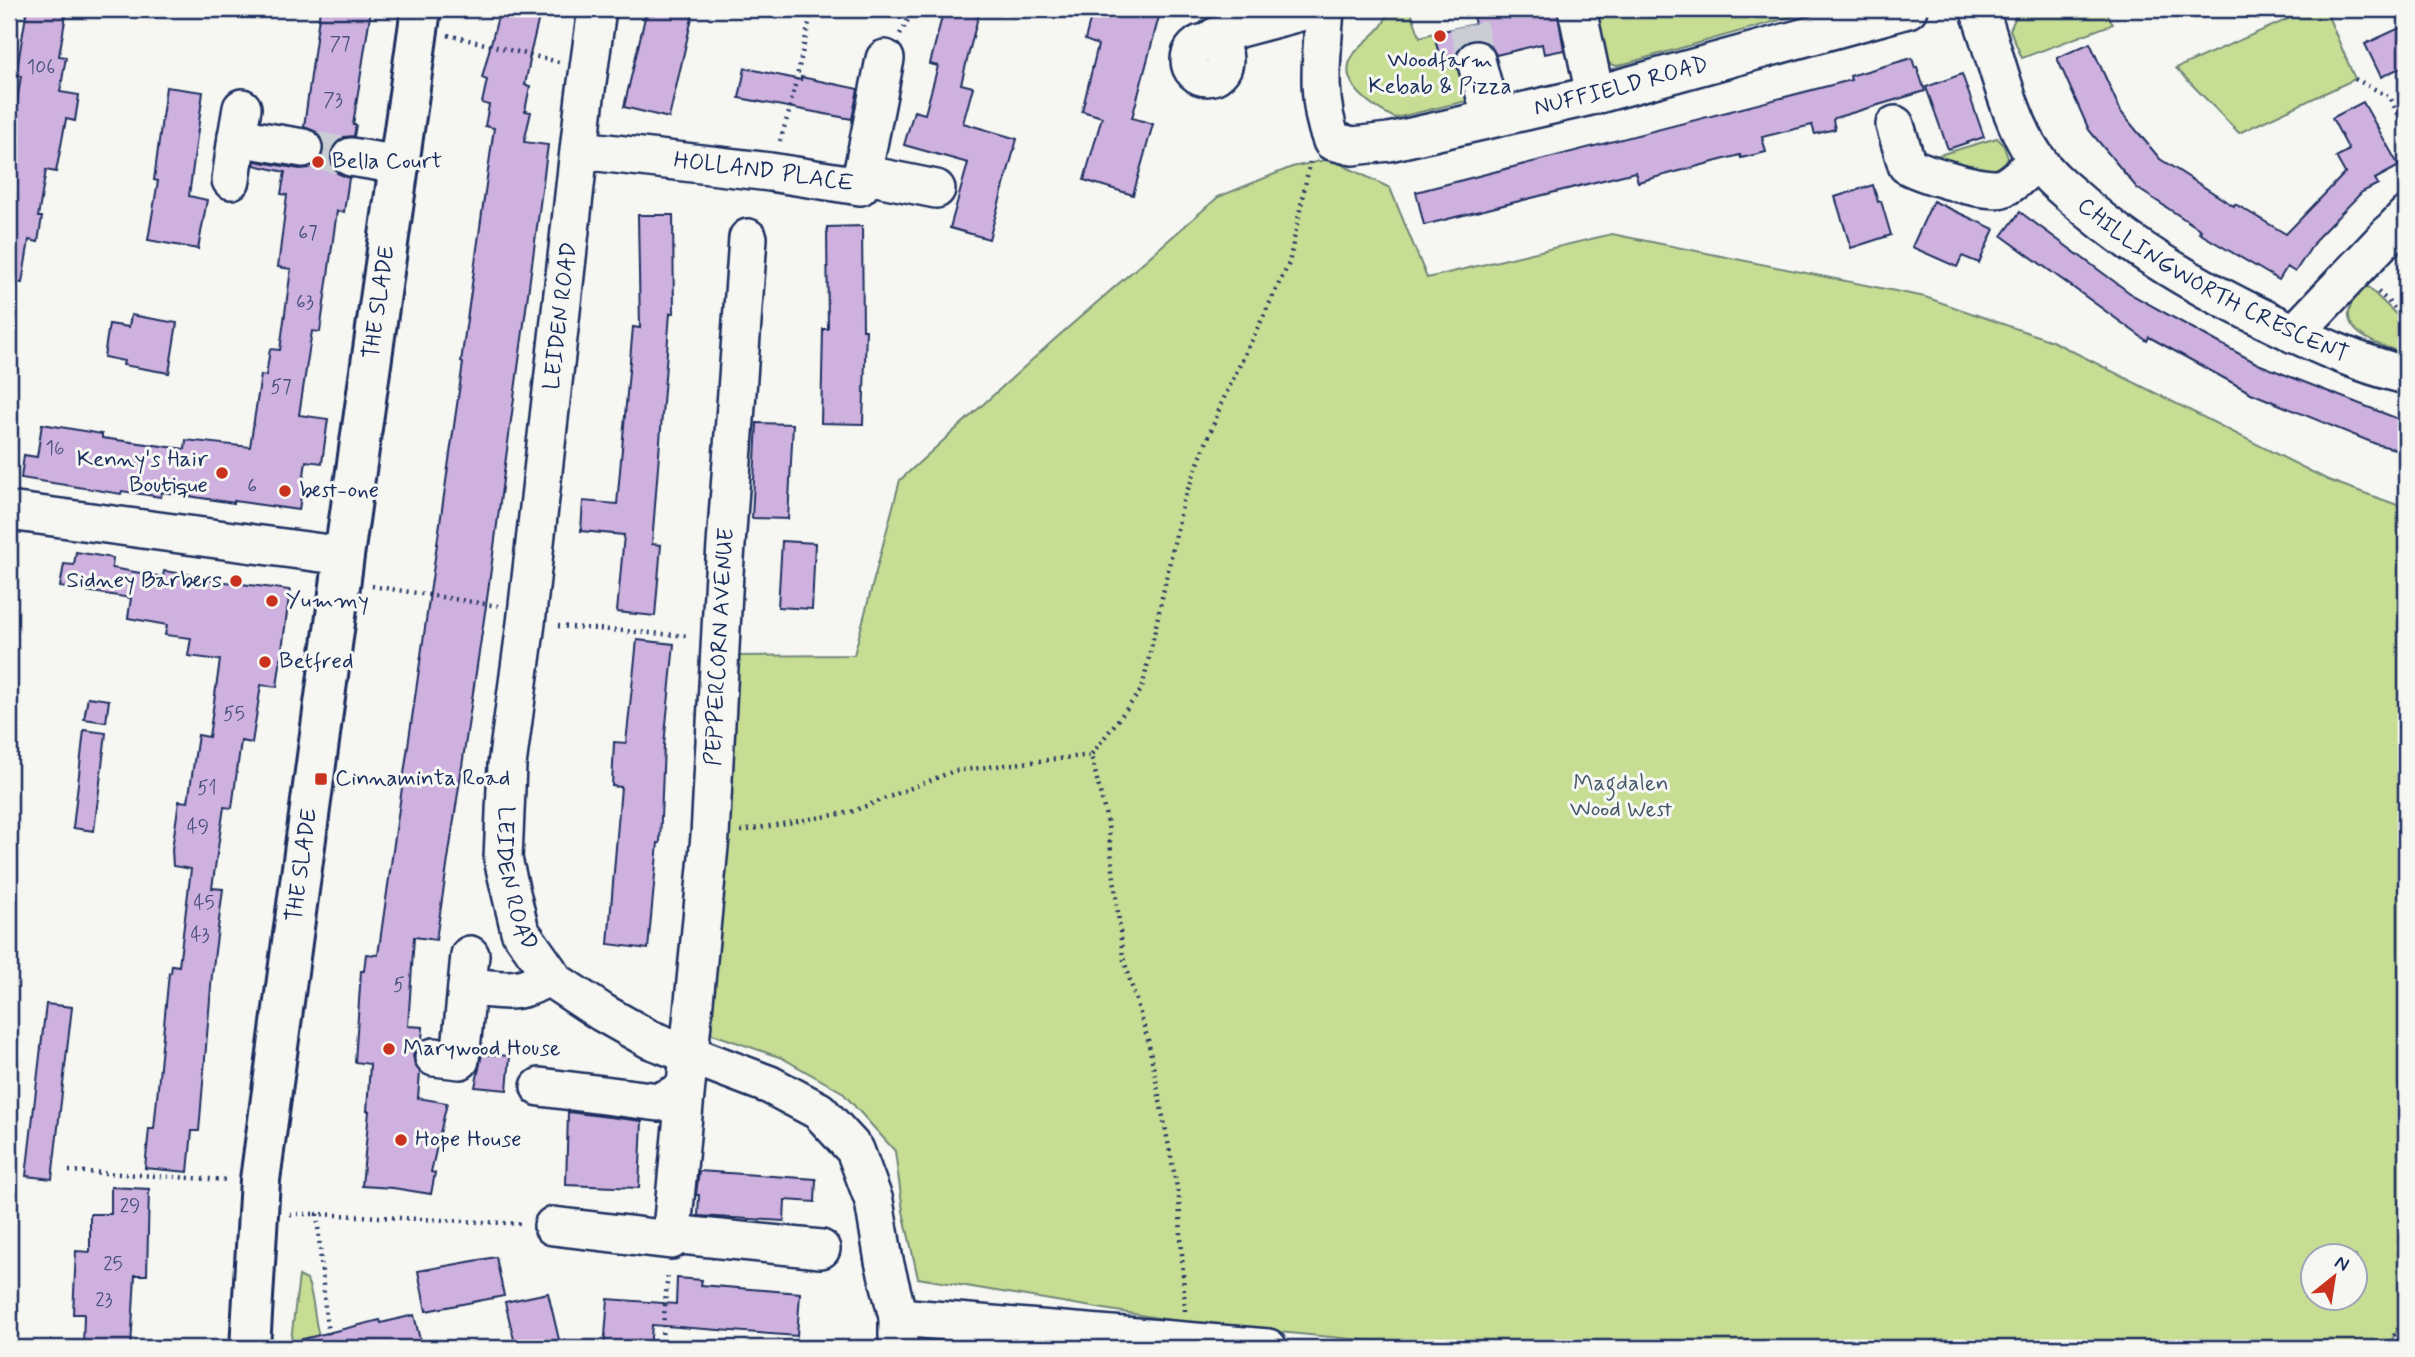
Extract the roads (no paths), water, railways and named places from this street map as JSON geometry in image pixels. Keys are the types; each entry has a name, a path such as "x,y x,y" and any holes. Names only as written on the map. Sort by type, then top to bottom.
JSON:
{"main road":[{"name":"THE SLADE","path":"250,1348 260,1180 355,571 400,165 433,21"}],"street":[{"name":"LEIDEN ROAD","path":"597,9 507,765 503,859 520,931 556,982 649,1039 687,1073 770,1085 819,1111 855,1150 874,1201 898,1333"},
{"path":"1225,36 1311,9"},
{"name":"NUFFIELD ROAD","path":"1325,9 1322,83 1324,116 1332,141 1353,146 1389,142 1595,94 1908,9"},
{"path":"1577,9 1595,94"},
{"name":"CHILLINGWORTH CRESCENT","path":"1979,9 2026,144 2037,160 2069,193 2126,240 2221,298 2355,360 2406,375"},
{"name":"HOLLAND PLACE","path":"581,150 770,172 860,186 885,59"},
{"path":"1476,60 1486,101"},
{"path":"230,180 239,123 303,148"},
{"path":"1895,125 1907,164 1919,171 1991,189 2003,188 2037,160"},
{"path":"351,157 400,165"},
{"path":"862,174 936,189"},
{"path":"2294,334 2406,216"},
{"name":"PEPPERCORN AVENUE","path":"671,1237 710,836 720,638 748,238"},
{"path":"9,511 355,571"},
{"path":"434,1057 460,1060 469,971 523,990 533,987 550,975"},
{"path":"540,1087 659,1102 687,1073"},
{"path":"553,1226 821,1249"},
{"path":"898,1333 1186,1340 1268,1348"}],"tunnel":[{"path":"1468,25 1476,60"},
{"path":"303,148 351,157"}],"place":[{"name":"Woodfarm Kebab & Pizza","path":"1440,36"},
{"name":"Bella Court","path":"318,162"},
{"name":"Kenny's Hair Boutique","path":"222,473"},
{"name":"best-one","path":"285,491"},
{"name":"Sidney Barbers","path":"236,581"},
{"name":"Yummy","path":"272,601"},
{"name":"Betfred","path":"265,662"},
{"name":"Cinnaminta Road","path":"321,779"},
{"name":"Marywood House","path":"389,1049"},
{"name":"Hope House","path":"401,1140"}],"park label":[{"name":"Magdalen Wood West","path":"1621,797"}]}
